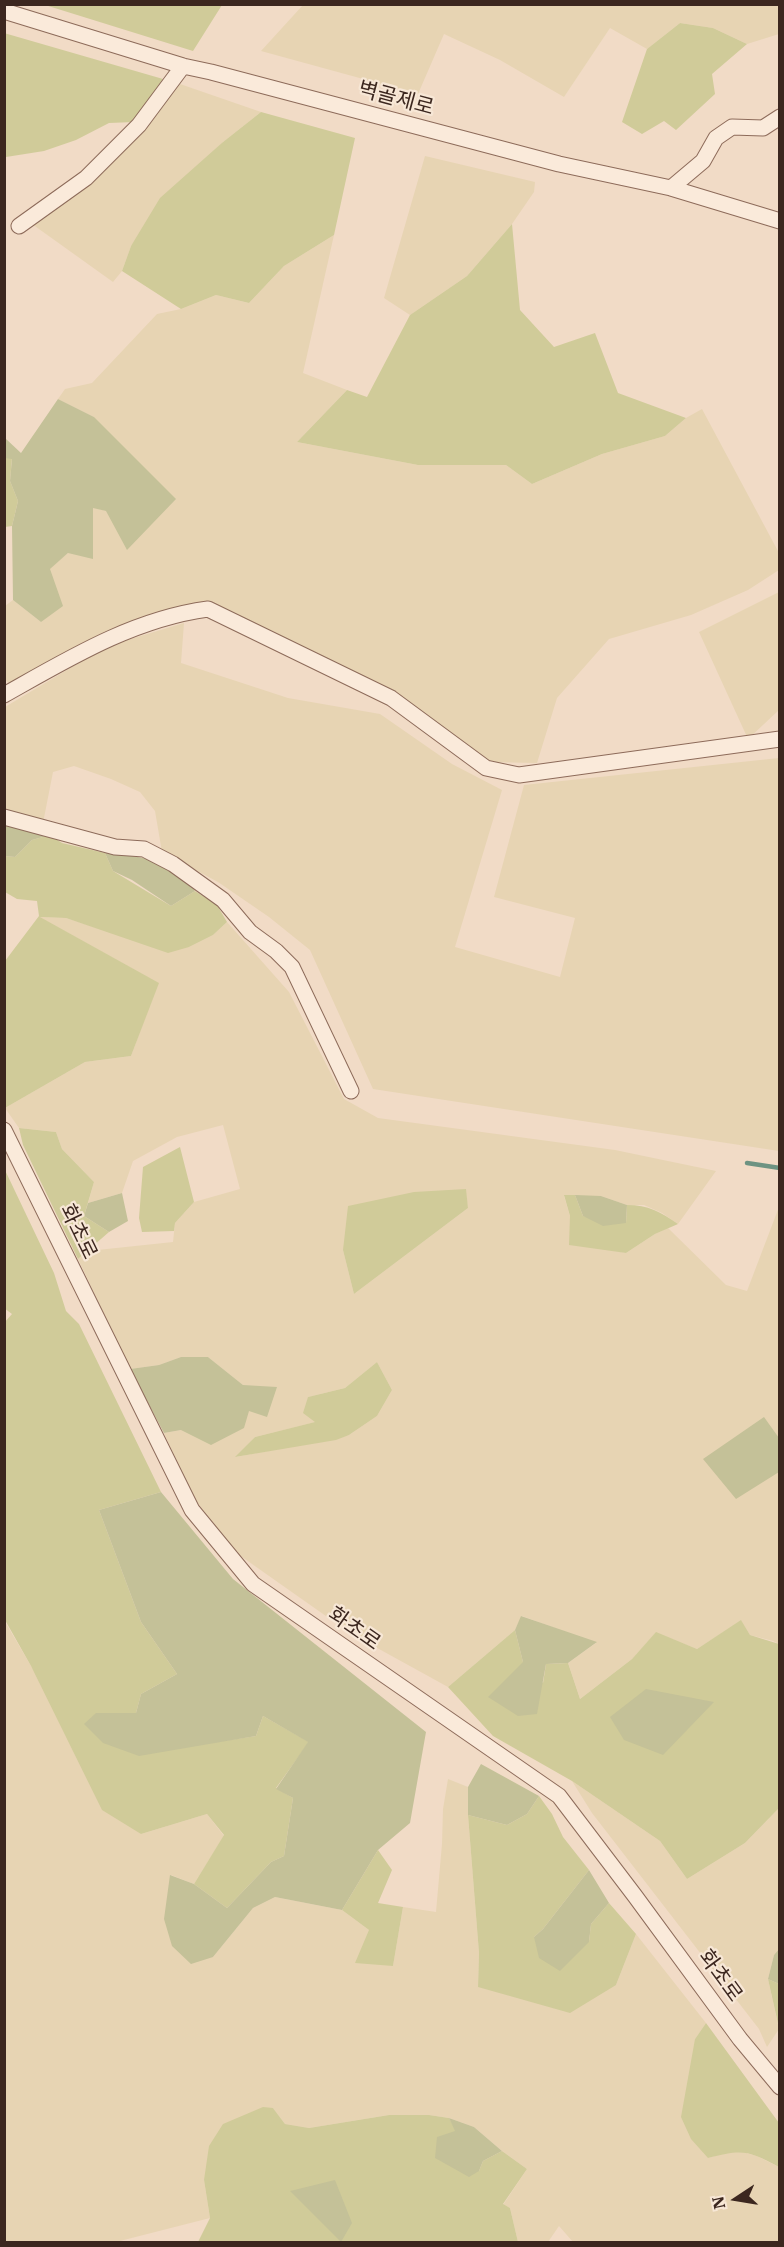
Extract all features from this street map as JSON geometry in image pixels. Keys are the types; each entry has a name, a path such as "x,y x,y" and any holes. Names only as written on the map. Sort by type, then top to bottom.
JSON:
{"street":[{"name":"벽골제로","path":"4,11 183,66 559,164 671,188 780,221"},
{"path":"19,226 86,178 139,125 183,66"},
{"path":"671,188 703,161 716,138 732,127 763,128 780,117"},
{"path":"4,695 98,642 185,612 208,609 392,698 486,768 519,775 780,739"},
{"path":"4,817 115,847 144,849 173,864 223,900 250,932 276,951 292,967 351,1091"},
{"name":"화초로","path":"4,1130 192,1510 253,1584 559,1796 740,2039 780,2087"}],"shaded area":[{"path":"45,5 222,5 193,51"},
{"path":"303,5 779,5 779,34 747,44 713,28 680,23 647,49 610,28 564,97 500,60 444,34 418,94 261,51"},
{"path":"680,23 713,28 747,44 712,74 715,94 676,130 664,121 642,134 622,122 647,49"},
{"path":"4,33 163,79 134,122 109,123 76,140 44,151 6,157"},
{"path":"180,84 261,112 223,142 131,246 122,271 113,282 32,224 110,161 160,109"},
{"path":"261,112 355,138 334,235 284,266 249,303 216,295 181,309 122,271 131,246 160,198"},
{"path":"425,156 535,182 534,192 512,224 467,276 410,315 384,298"},
{"path":"512,224 520,310 554,347 595,333 618,393 686,418 665,436 602,454 532,484 506,465 418,465 297,442 347,390 367,397 410,315 467,276"},
{"path":"334,235 303,373 347,390 297,442 418,465 506,465 532,484 602,454 665,436 686,418 702,409 779,553 779,570 748,590 691,615 609,639 557,698 537,763 488,762 366,679 198,604 98,635 9,684 5,679 5,606 13,600 41,622 49,569 68,553 93,507 106,511 94,417 58,399 65,389 92,383 157,314 181,309 216,295 249,303 284,266"},
{"path":"58,399 94,417 176,499 127,550 106,511 93,508 93,559 68,553 50,569 63,606 41,622 13,600 12,526 18,501 10,481 12,459 5,458 5,438 21,453"},
{"path":"4,458 12,458 10,481 18,501 12,526 5,527"},
{"path":"779,592 779,710 748,739 699,632"},
{"path":"184,623 181,663 288,698 380,714 452,764 502,790 455,947 560,977 575,918 494,897 524,785 779,758 779,1151 373,1089 310,950 269,917 218,882 162,852 155,811 140,792 74,766 53,772 43,823 5,813 5,707 107,646"},
{"path":"5,822 50,835 32,840 15,857 5,856"},
{"path":"50,835 62,843 105,853 113,871 171,906 195,891 217,905 227,922 213,935 189,947 168,953 66,918 40,917 159,983 131,1056 85,1062 5,1108 5,961 39,916 37,901 17,899 5,892 5,856 15,857 32,840"},
{"path":"105,853 143,858 167,866 187,881 195,891 171,906 132,880 113,871"},
{"path":"39,917 66,918 116,934 189,947 213,935 227,922 289,992 344,1099 378,1118 615,1150 716,1171 678,1224 644,1205 627,1205 601,1196 564,1196 570,1216 602,1248 626,1253 668,1228 726,1285 747,1291 779,1207 779,1644 750,1635 741,1621 697,1649 656,1633 632,1659 580,1699 568,1663 596,1643 522,1616 515,1630 448,1687 350,1633 235,1552 193,1497 164,1433 181,1430 243,1385 208,1357 181,1357 159,1365 130,1369 78,1259 88,1251 173,1242 175,1223 194,1202 240,1189 223,1125 177,1137 133,1161 122,1193 88,1203 94,1182 62,1149 56,1132 19,1128 5,1108 85,1062 131,1056 158,983","holes":["465,1189 468,1208 354,1294 343,1250","377,1362 392,1390 377,1416 349,1435 236,1457 255,1437 316,1422 308,1397 345,1388"]},
{"path":"19,1128 56,1132 62,1149 94,1182 84,1216 109,1232 78,1259 23,1145"},
{"path":"180,1147 194,1202 175,1223 174,1231 142,1232 139,1218 143,1167"},
{"path":"4,1168 54,1273 66,1311 79,1324 161,1492 99,1510 141,1622 177,1674 141,1694 136,1713 96,1713 203,1744 256,1736 263,1716 309,1742 276,1788 293,1798 284,1856 271,1862 227,1908 194,1884 224,1835 207,1814 141,1834 102,1810 31,1666 5,1620 4,1323 12,1314 4,1308"},
{"path":"466,1189 468,1208 354,1294 343,1250 348,1206 414,1192"},
{"path":"122,1193 128,1221 109,1232 84,1216 88,1203"},
{"path":"564,1195 575,1195 583,1216 626,1223 627,1205 635,1205 654,1210 678,1224 655,1234 626,1253 569,1245 570,1216"},
{"path":"575,1195 601,1196 627,1205 626,1223 603,1226 583,1216"},
{"path":"181,1357 208,1357 243,1385 277,1387 267,1417 249,1411 244,1428 211,1445 181,1430 164,1433 130,1369 159,1365"},
{"path":"377,1362 392,1390 377,1416 349,1435 336,1440 235,1457 255,1437 315,1422 303,1413 308,1397 345,1388"},
{"path":"764,1417 779,1438 779,1472 736,1499 703,1459"},
{"path":"161,1492 233,1579 426,1732 410,1823 378,1850 342,1910 275,1897 253,1908 213,1957 191,1964 172,1946 164,1919 170,1875 194,1884 227,1908 271,1862 284,1856 293,1798 276,1789 308,1742 263,1716 256,1736 139,1756 103,1743 84,1724 96,1713 136,1713 141,1694 177,1674 141,1622 99,1510"},
{"path":"521,1616 597,1642 568,1663 546,1664 537,1714 518,1716 488,1697 523,1662 515,1630"},
{"path":"4,1620 31,1666 141,1834 207,1814 224,1836 194,1884 171,1875 213,1957 253,1908 275,1897 342,1910 369,1930 393,1966 403,1907 436,1912 443,1809 448,1779 468,1787 468,1815 479,1953 478,1987 616,1985 636,1934 706,2023 695,2039 708,2158 736,2150 757,2156 779,2167 779,2242 573,2242 559,2226 548,2242 518,2242 510,2208 503,2205 527,2169 474,2127 449,2118 429,2115 389,2115 309,2128 285,2124 273,2108 204,2180 210,2218 116,2242 5,2242"},
{"path":"741,1620 750,1635 779,1644 779,1808 745,1843 687,1879 660,1841 572,1781 493,1736 448,1687 515,1630 523,1662 543,1683 546,1664 568,1663 580,1699 632,1659 656,1632 697,1649"},
{"path":"646,1689 714,1702 663,1755 624,1740 610,1717"},
{"path":"481,1764 539,1796 527,1814 507,1825 468,1815 468,1787"},
{"path":"572,1781 660,1841 687,1879 745,1843 779,1808 779,1949 774,1955 768,1979 779,2029 767,2047 759,2029 592,1813"},
{"path":"539,1796 552,1814 563,1837 589,1870 543,1929 534,1937 589,1942 591,1924 609,1903 636,1934 616,1985 570,2013 478,1987 479,1953 468,1815 507,1825 527,1814"},
{"path":"378,1850 392,1870 378,1903 403,1907 393,1966 355,1963 369,1930 342,1910"},
{"path":"589,1870 609,1903 591,1924 589,1942 560,1971 539,1958 534,1937 543,1929"},
{"path":"779,1949 779,1984 768,1979 774,1955"},
{"path":"768,1979 779,1984 779,2028"},
{"path":"706,2023 779,2123 779,2167 760,2157 745,2153 729,2153 708,2158 691,2139 681,2117 695,2039"},
{"path":"263,2107 273,2108 285,2124 309,2128 389,2115 429,2115 449,2118 479,2171 483,2161 502,2151 527,2169 503,2204 510,2208 518,2242 198,2242 210,2218 204,2180 209,2146 223,2124"},
{"path":"449,2118 474,2127 502,2151 483,2161 479,2171 469,2177 435,2158 437,2137 455,2131"},
{"path":"335,2180 352,2223 341,2242 290,2191"}],"waterway":[{"path":"747,1163 780,1168"}]}
